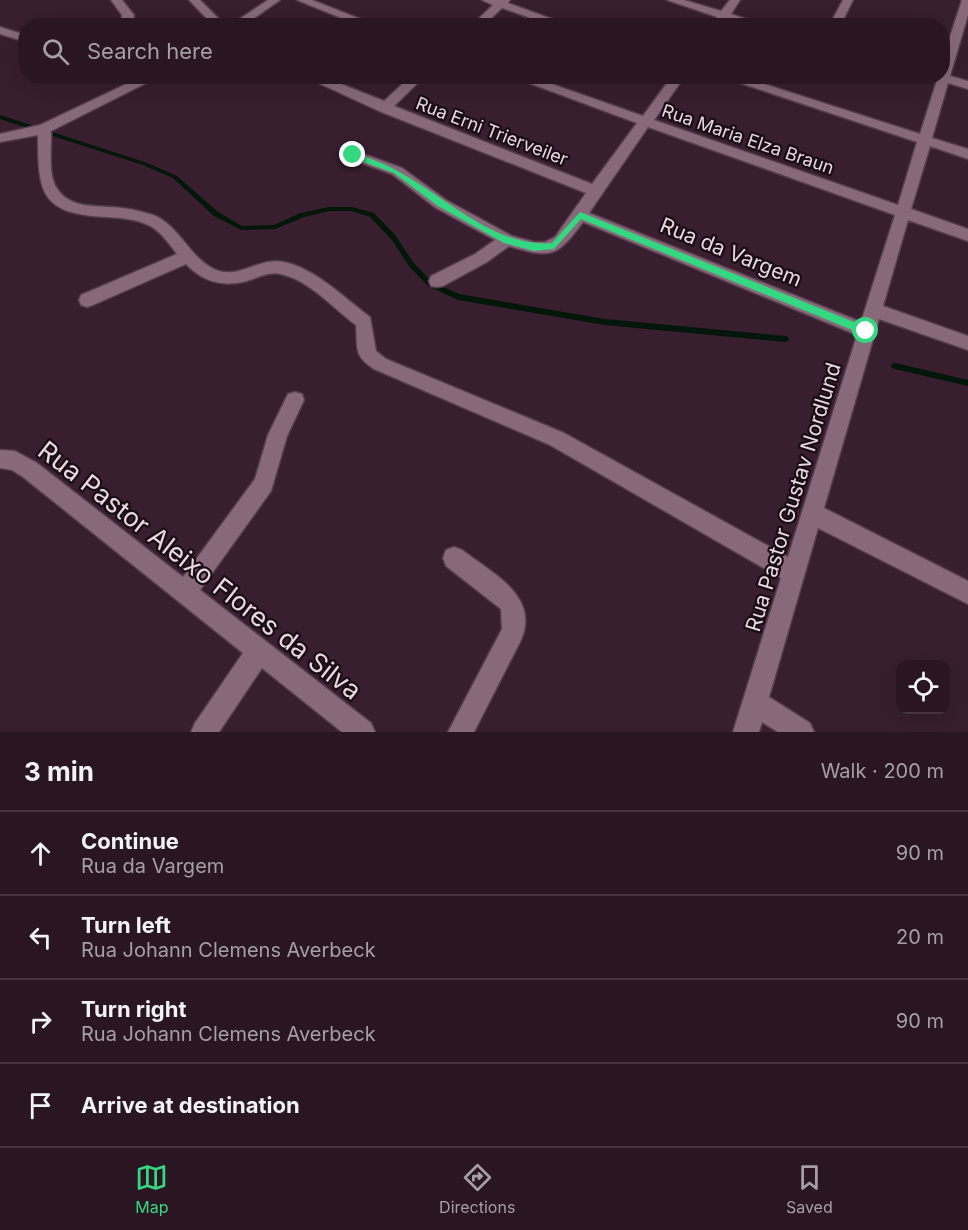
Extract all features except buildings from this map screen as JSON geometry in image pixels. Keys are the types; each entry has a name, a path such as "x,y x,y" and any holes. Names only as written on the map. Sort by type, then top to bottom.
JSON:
{"street":[{"path":"116,0 128,15 128,18"},
{"path":"194,0 213,18"},
{"path":"247,18 275,0"},
{"path":"302,0 351,18"},
{"path":"487,0 503,2 545,18"},
{"path":"672,0 735,18"},
{"path":"721,18 735,0"},
{"path":"838,18 848,0"},
{"name":"Rua Pastor Gustav Nordlund","path":"950,49 967,0"},
{"path":"485,18 503,2"},
{"path":"0,30 18,36"},
{"path":"950,81 968,86"},
{"path":"0,138 44,129 137,84"},
{"name":"Rua Erni Trierveiler","path":"328,84 595,190"},
{"path":"384,108 410,84"},
{"name":"Rua Maria Elza Braun","path":"539,84 968,235"},
{"path":"353,155 397,171 441,204 507,240 534,248 554,246 580,215 595,190 673,84"},
{"path":"750,84 968,154"},
{"name":"Rua Pastor Gustav Nordlund","path":"746,732 872,309 925,140 939,84"},
{"path":"44,129 48,183 51,192 61,202 80,210 138,215 160,225 205,272 219,278 236,280 275,267 294,272 364,322 367,355 380,364 557,439 793,572"},
{"name":"Rua da Vargem","path":"580,215 866,331"},
{"path":"437,281 481,258 507,240"},
{"path":"87,300 188,256"},
{"path":"872,309 968,343"},
{"path":"185,593 264,484 278,435 295,400"},
{"name":"Rua Pastor Aleixo Flores da Silva","path":"0,459 15,461 30,470 362,732"},
{"path":"812,513 968,593"},
{"path":"454,558 510,601 516,622 461,732"},
{"path":"204,732 259,651"},
{"path":"755,703 801,732"}],"waterway":[{"path":"0,117 145,164 175,177 216,214 241,228 275,227 303,215 329,209 352,209 372,215 394,238 411,264 430,284 458,297 605,322 785,339"},
{"path":"895,366 968,383"}],"route":[{"path":"353,155 397,171 415,187 441,204 507,240 534,248 554,246 580,215 866,331"}]}
